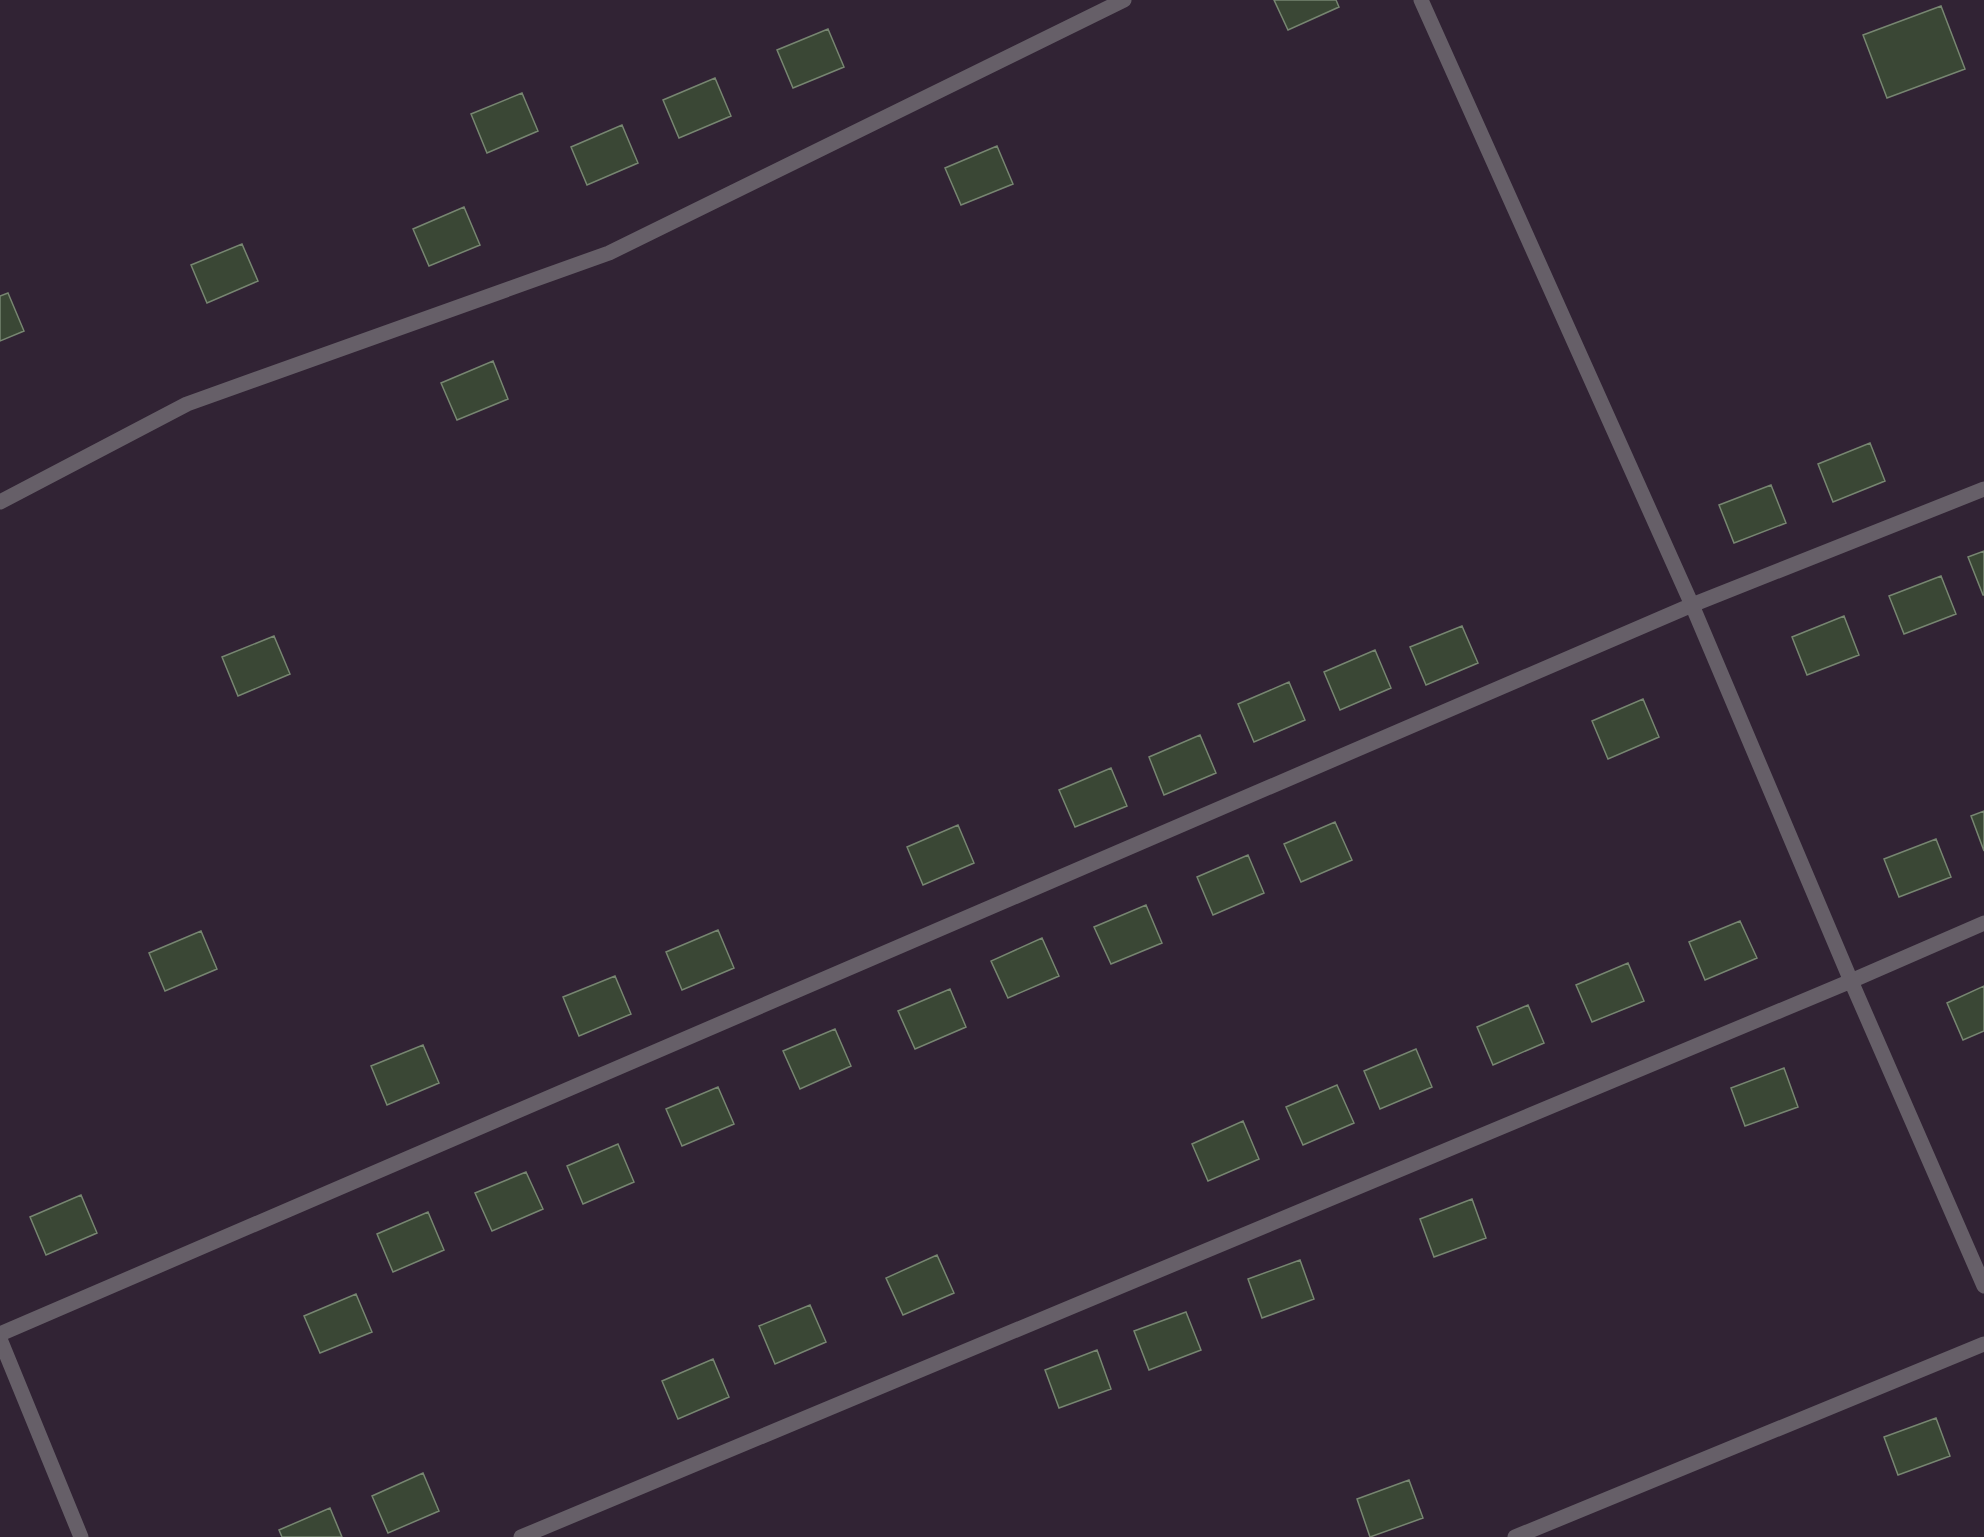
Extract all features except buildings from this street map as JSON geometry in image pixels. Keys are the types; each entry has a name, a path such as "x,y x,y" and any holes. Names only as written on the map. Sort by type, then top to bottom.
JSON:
{"street":[{"path":"0,502 188,404 609,253 1124,0"},
{"path":"1421,0 1692,605 1851,981 1984,1286"},
{"path":"81,1537 0,1337 1692,605 1984,489"},
{"path":"521,1537 1851,981 1984,923"},
{"path":"1515,1537 1984,1344"}]}
